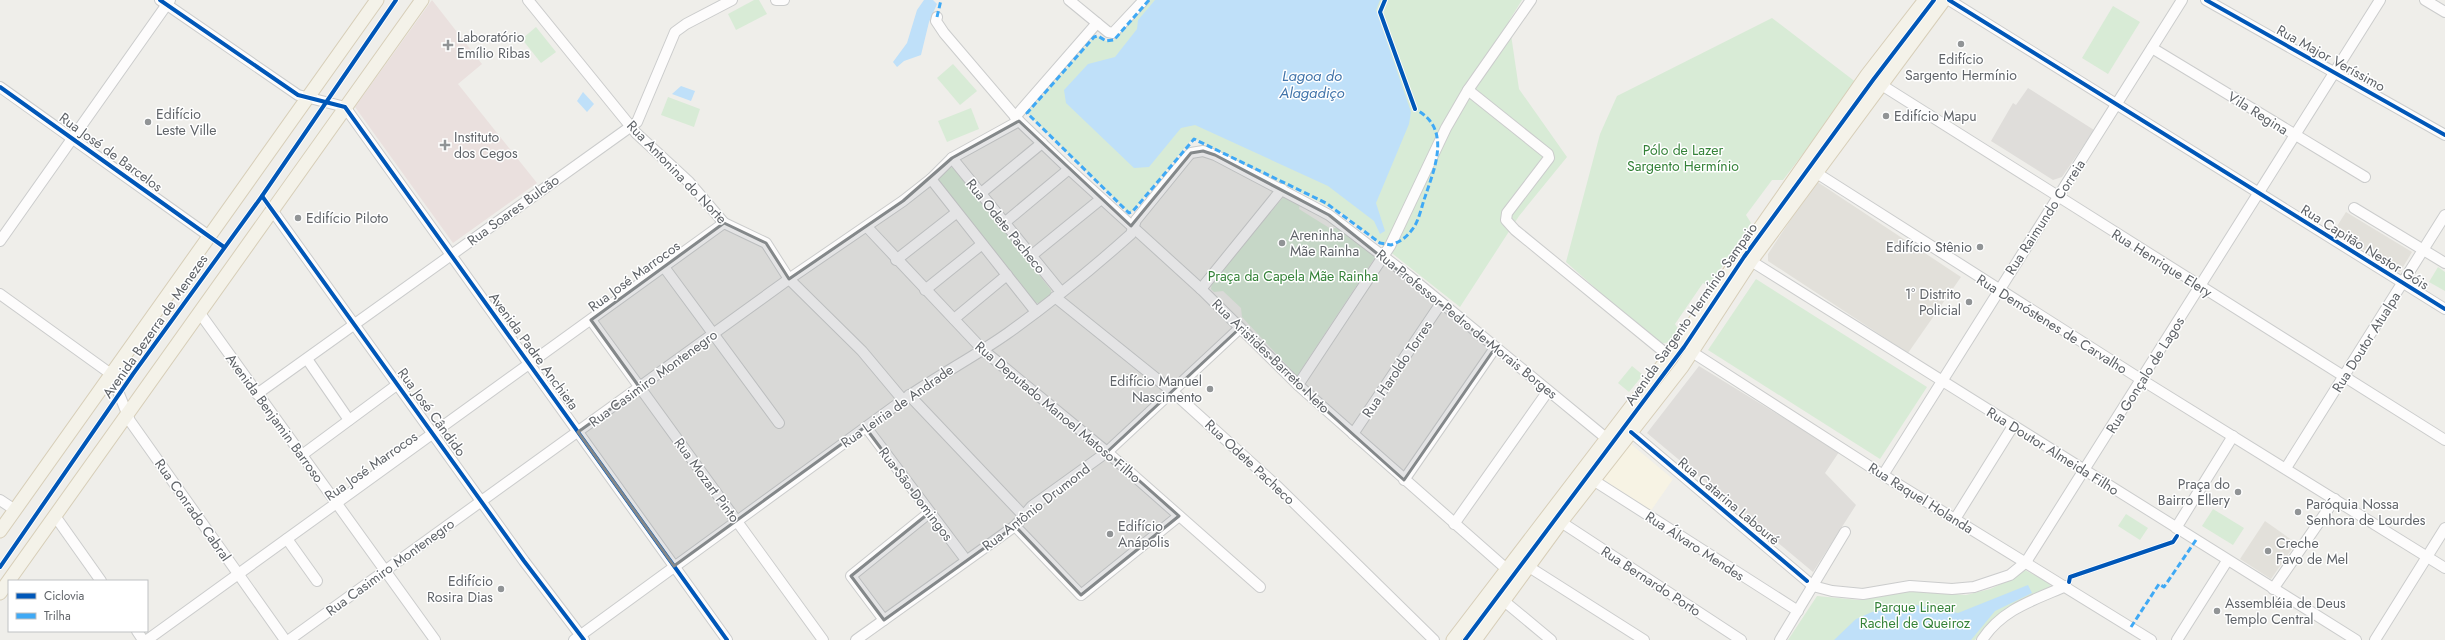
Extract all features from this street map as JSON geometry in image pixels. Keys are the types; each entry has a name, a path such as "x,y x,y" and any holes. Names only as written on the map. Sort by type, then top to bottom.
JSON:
{"main road":[{"name":"Avenida Bezerra de Menezes","path":"0,531 377,0"},
{"name":"Avenida Bezerra de Menezes","path":"9,580 422,0"},
{"name":"Avenida Sargento Hermínio Sampaio","path":"1453,640 1669,356 1867,75 1925,0"},
{"name":"Avenida Sargento Hermínio Sampaio","path":"1475,640 1561,522 1692,352 1751,261 1880,84 1944,0"},
{"name":"Avenida Bezerra de Menezes","path":"0,593 8,582"}],"street":[{"name":"Rua Antonina do Norte","path":"528,0 631,126 689,182 724,223 766,244 789,279 1023,515"},
{"name":"Rua Soares Bulcão","path":"257,394 637,122 675,32 686,24 732,0"},
{"path":"776,0 784,0"},
{"path":"1069,0 1108,32 1115,33 1144,0"},
{"path":"1298,385 1384,256 1418,192 1446,128 1468,90 1531,0"},
{"name":"Rua Capitão Nestor Góis","path":"1949,0 2116,106 2445,309"},
{"name":"Rua Raimundo Correia","path":"1883,475 1998,290 2182,0"},
{"name":"Rua Major Veríssimo","path":"2206,0 2445,135"},
{"name":"Rua Gonçalo de Lagos","path":"1813,586 1832,591 1862,594 1910,586 1952,589 1974,587 2010,575 2026,562 2086,470 2380,0"},
{"path":"2425,0 2445,12"},
{"path":"0,241 73,138 165,2 298,96 345,107"},
{"name":"Rua Aristides Barreto Neto","path":"937,17 936,21 944,33 1017,119 1101,199 1201,289 1298,385 1519,580"},
{"name":"Rua Casimiro Montenegro","path":"289,640 640,388 713,333 789,279 867,227 931,179 952,158 1017,119 1097,23"},
{"name":"Vila Regina","path":"2152,48 2364,177"},
{"name":"Rua Henrique Elery","path":"1880,84 2445,440"},
{"name":"Rua José de Barcelos","path":"0,87 209,236"},
{"path":"1468,90 1548,154 1549,158 1507,213 1506,220 1515,230 1669,356"},
{"name":"Avenida Padre Anchieta","path":"345,107 727,640"},
{"path":"980,194 1042,142"},
{"name":"Rua Professor Pedro de Morais Borges","path":"1197,152 1215,155 1282,188 1329,215 1384,256 1606,438"},
{"name":"Rua Leiria de Andrade","path":"579,638 736,520 936,376 983,350 1058,295 1131,234 1136,220 1191,153 1197,152"},
{"name":"Rua Odete Pacheco","path":"952,158 1031,256 1058,295 1173,392 1278,487 1434,640"},
{"name":"Rua Demóstenes de Carvalho","path":"1804,165 1998,290 2445,568"},
{"path":"1004,224 1069,169"},
{"path":"931,179 981,245 1036,312"},
{"path":"1201,289 1282,188"},
{"path":"1031,256 1101,199"},
{"path":"2354,208 2445,263"},
{"name":"Rua José Cândido","path":"272,210 482,500 579,638"},
{"path":"896,260 956,213"},
{"name":"Rua Doutor Atualpa","path":"2286,468 2445,215"},
{"name":"Rua José Marrocos","path":"147,640 724,223"},
{"name":"Rua Deputado Manoel Matoso Filho","path":"867,227 896,260 983,350 1107,452 1260,587"},
{"path":"925,290 981,245"},
{"name":"Rua Doutor Almeida Filho","path":"1751,261 1942,382 2086,470 2227,561 2356,640"},
{"path":"664,267 779,423"},
{"path":"954,319 1007,275"},
{"path":"0,294 111,374"},
{"name":"Rua Haroldo Torres","path":"1353,434 1441,303"},
{"name":"Avenida Benjamin Barroso","path":"199,312 435,640"},
{"name":"Rua Mozart Pinto","path":"591,320 823,640"},
{"name":"Rua Antônio Drumond","path":"856,640 966,560 1016,526 1023,515 1107,452 1240,328"},
{"path":"1404,480 1495,348"},
{"name":"Rua Raquel Holanda","path":"1692,352 1883,475 2066,586 2151,640"},
{"path":"306,359 350,420"},
{"name":"Rua Conrado Cabral","path":"111,374 130,421 285,640"},
{"path":"302,455 398,384"},
{"path":"1454,524 1548,391"},
{"path":"1955,519 2013,426"},
{"name":"Rua São Domingos","path":"866,427 929,513 966,560"},
{"name":"Rua Catarina Labouré","path":"1631,432 1813,586"},
{"path":"2176,528 2233,436"},
{"name":"Rua Álvaro Mendes","path":"1593,480 1798,611"},
{"path":"2273,589 2335,499"},
{"path":"0,500 14,510"},
{"path":"884,620 851,576 929,513"},
{"path":"55,516 100,580"},
{"path":"1016,526 1081,595 1179,516"},
{"name":"Rua Bernardo Porto","path":"1561,522 1741,640"},
{"path":"2375,640 2445,528"},
{"path":"1780,640 1845,532"},
{"path":"287,539 317,581"},
{"path":"2177,640 2227,561"},
{"path":"1529,567 1644,640"},
{"path":"1983,639 1994,623 2011,610 2066,586"},
{"path":"1504,601 1551,640"}],"highlighted area":[{"path":"1019,121 1131,226 1191,153 1203,151 1215,155 1329,215 1495,348 1404,480 1298,385 1240,328 1107,452 1179,516 1081,595 1015,526 884,620 851,576 929,513 865,427 674,566 578,432 640,388 591,320 724,223 766,243 789,279 903,201 952,158"}],"shaded area":[{"name":"Instituto dos Cegos","path":"432,0 482,64 458,84 537,183 453,243 355,107"},
{"path":"2028,88 2094,130 2062,177 2053,180 1991,141 2013,103 2016,105"},
{"path":"1816,181 1961,277 1908,353 1768,261 1768,254"},
{"path":"2346,212 2412,252 2400,272 2334,231"},
{"path":"1699,366 1839,452 1825,473 1856,505 1813,572 1647,433"},
{"path":"1631,444 1673,479 1650,512 1601,478"},
{"name":"Creche Favo de Mel","path":"2265,521 2296,543 2271,579 2240,559"}],"green space":[{"path":"754,0 759,0 767,14 736,30 728,14"},
{"path":"1149,0 1522,0 1509,21 1519,89 1567,157 1519,216 1460,307 1341,213 1197,140 1191,140 1133,211 1129,213 1027,113 1094,37 1098,36 1106,41 1114,40"},
{"path":"2113,6 2140,22 2108,74 2082,58"},
{"name":"Pólo de Lazer Sargento Hermínio","path":"1772,18 1857,83 1783,180 1772,180 1746,215 1751,223 1709,286 1703,283 1675,324 1679,330 1671,342 1658,344 1566,262 1600,134 1617,96"},
{"path":"536,27 556,52 541,63 522,39"},
{"path":"953,64 977,91 960,105 937,78"},
{"path":"668,97 700,109 694,127 661,115"},
{"path":"971,108 979,129 947,142 938,121"},
{"path":"950,167 956,169 1051,290 1051,295 1039,304 1035,302 940,182 938,178"},
{"name":"Praça da Capela Mãe Rainha","path":"1285,195 1300,203 1299,209 1331,229 1340,227 1376,256 1297,376 1242,317 1241,308 1223,291 1214,292 1211,289 1212,282"},
{"path":"2438,267 2445,272 2445,291 2429,282"},
{"path":"1756,279 1927,387 1880,459 1708,350"},
{"path":"1632,366 1643,375 1629,392 1618,383"},
{"path":"2213,509 2244,528 2233,545 2202,526"},
{"path":"2126,514 2148,528 2140,540 2118,526"},
{"name":"Parque Linear Rachel de Queiroz","path":"2025,570 2049,583 2052,589 2020,604 2000,616 1975,640 1788,640 1817,596 1859,600 1908,590 1966,595 1990,589 2016,577"}],"water":[{"path":"924,0 933,0 937,4 929,22 921,55 904,61 897,67 893,62 907,43 917,10"},
{"name":"Lagoa do Alagadiço","path":"1155,0 1380,0 1376,10 1411,112 1409,124 1376,203 1385,231 1380,234 1374,221 1328,186 1195,125 1181,128 1149,167 1134,168 1066,103 1064,90 1088,64 1115,57 1137,29 1138,20"},
{"path":"681,86 695,91 691,101 672,94"},
{"path":"583,92 594,104 587,112 577,101"},
{"path":"2028,585 2032,593 1995,611 1971,640 1834,640 1856,619 1872,612 1916,605 1958,613"}],"marked path":[{"path":"937,17 941,0"},
{"path":"1149,0 1114,40 1106,41 1098,36 1094,37 1027,113 1129,213 1133,211 1194,139 1326,203 1380,243 1391,245 1405,238 1414,227 1420,215 1433,173 1438,149 1434,127 1426,117 1415,109 1414,105"},
{"path":"2131,627 2159,584 2164,587 2196,540"}],"cycle path":[{"path":"160,0 298,95 345,107 727,640"},
{"path":"0,567 133,374 262,196 396,0"},
{"path":"1385,0 1380,12 1415,109"},
{"path":"1465,640 1684,347 1744,257 1873,80 1934,0"},
{"path":"1949,0 2445,309"},
{"path":"2206,0 2445,135"},
{"path":"0,87 224,247"},
{"path":"262,196 524,561 584,640"},
{"path":"1631,432 1807,581"},
{"path":"2069,582 2070,577 2173,542 2177,536"}],"place":[{"name":"Edifício Sargento Hermínio","path":"1961,44"},
{"name":"Laboratório Emílio Ribas","path":"448,45"},
{"name":"Edifício Mapu","path":"1886,116"},
{"name":"Edifício Leste Ville","path":"148,122"},
{"name":"Instituto dos Cegos","path":"445,145"},
{"name":"Edifício Piloto","path":"298,218"},
{"name":"Areninha Mãe Rainha","path":"1282,243"},
{"name":"Edifício Stênio","path":"1980,247"},
{"name":"1° Distrito Policial","path":"1969,302"},
{"name":"Edifício Manuel Nascimento","path":"1210,389"},
{"name":"Praça do Bairro Ellery","path":"2238,492"},
{"name":"Paróquia Nossa Senhora de Lourdes","path":"2298,512"},
{"name":"Edifício Anápolis","path":"1110,534"},
{"name":"Creche Favo de Mel","path":"2268,551"},
{"name":"Edifício Rosira Dias","path":"501,589"},
{"name":"Assembléia de Deus Templo Central","path":"2217,611"}]}
